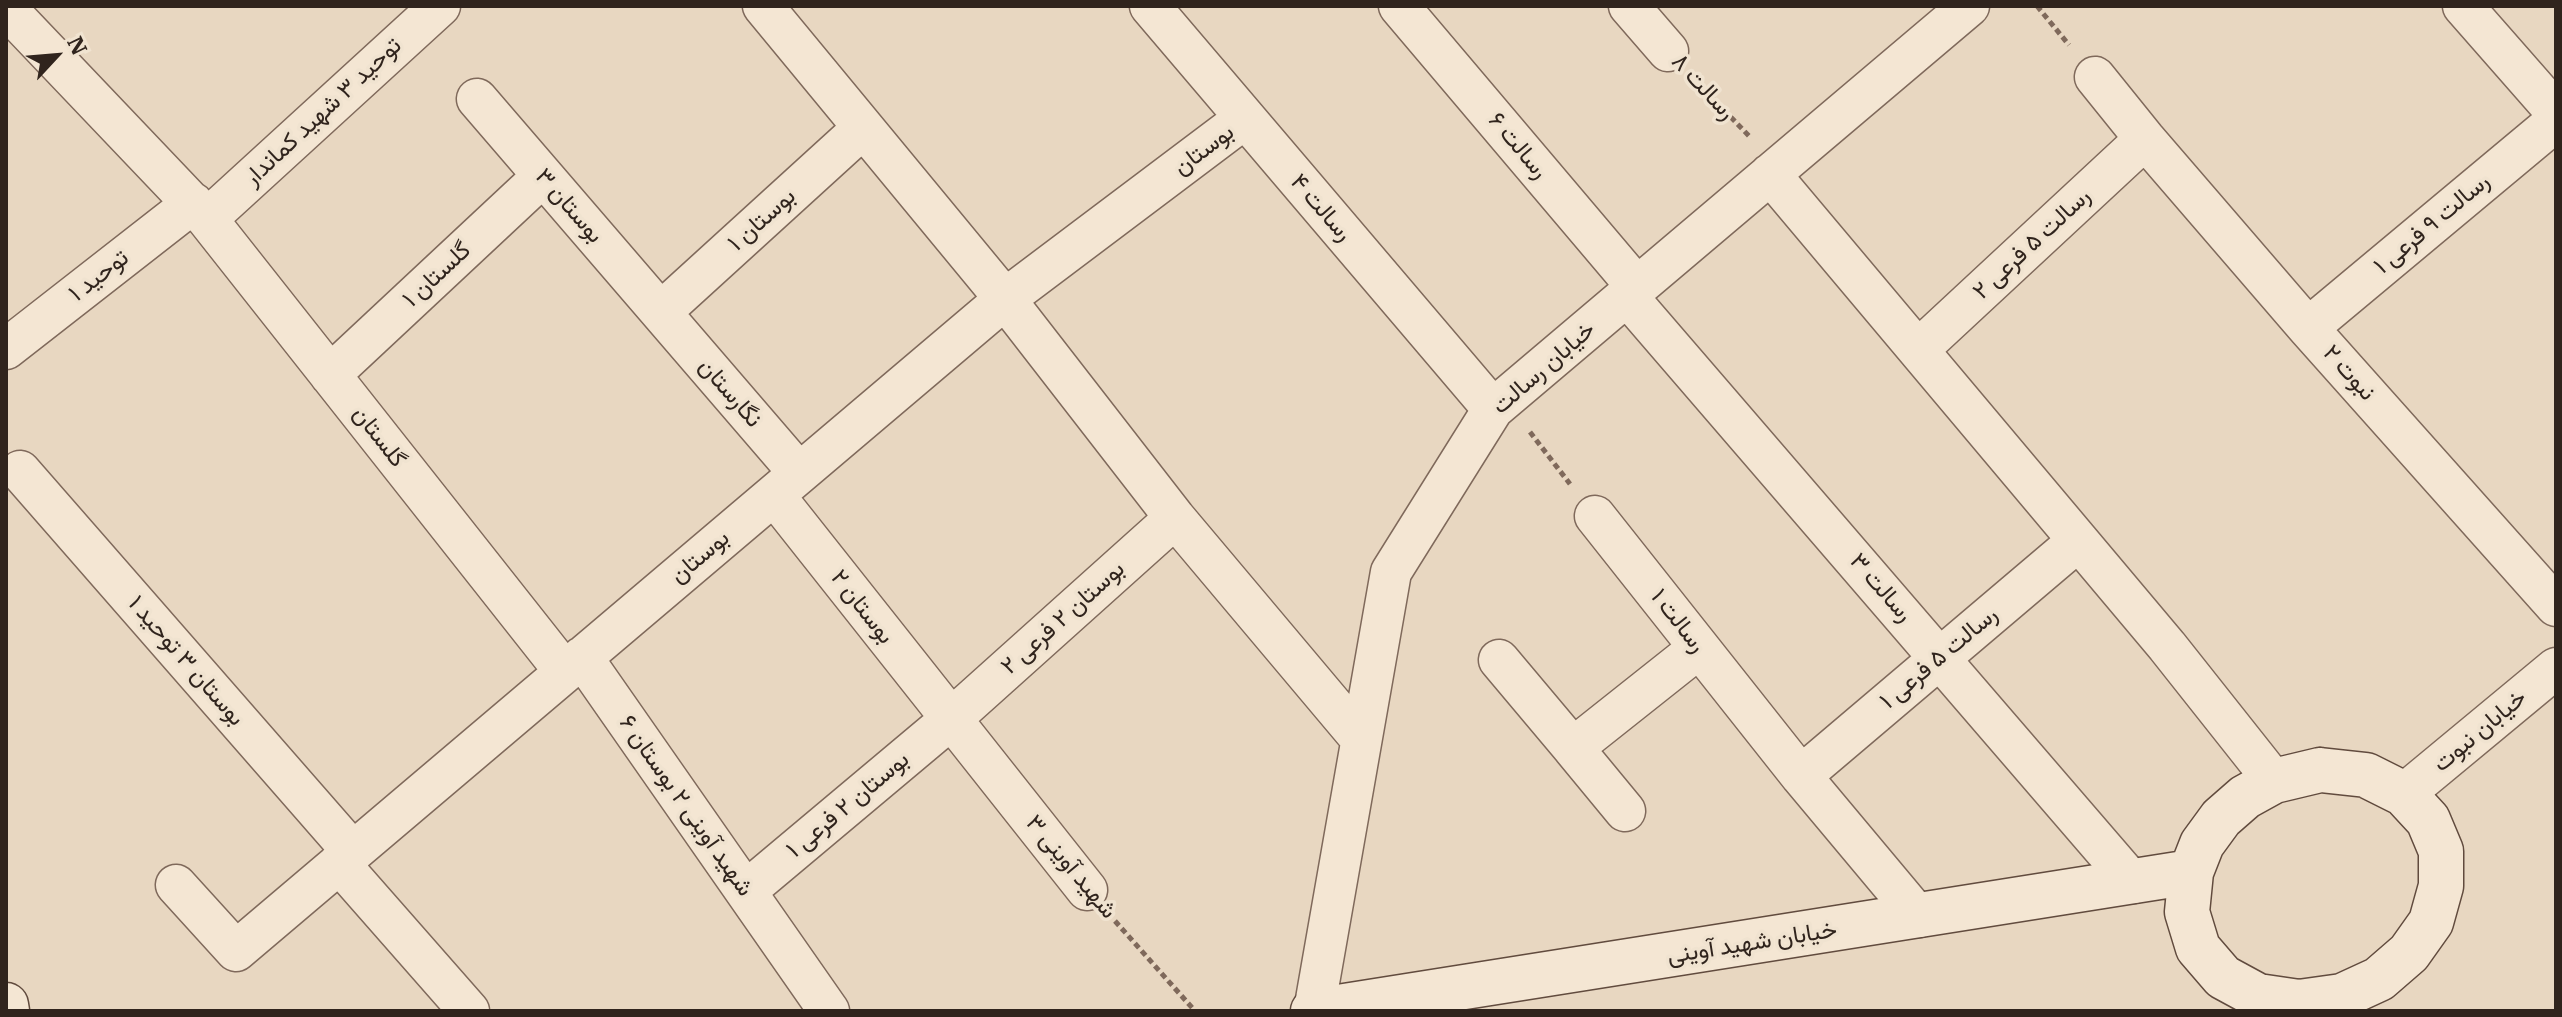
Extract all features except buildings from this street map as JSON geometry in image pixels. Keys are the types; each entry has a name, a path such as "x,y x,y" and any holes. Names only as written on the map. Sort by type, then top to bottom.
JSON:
{"street":[{"name":"توحید ۳ شهید کماندار","path":"200,211 440,6"},
{"path":"763,6 1005,299 1175,518 1361,739"},
{"name":"رسالت ۴","path":"1150,6 1244,119 1499,404"},
{"name":"رسالت ۶","path":"1399,6 1632,291"},
{"name":"رسالت ۸","path":"1629,6 1668,51"},
{"name":"خیابان رسالت","path":"1313,1011 1391,572 1499,404 1969,6"},
{"path":"2463,6 2556,112"},
{"name":"گلستان","path":"6,8 200,211 330,375 574,664"},
{"name":"نبوت ۲","path":"2095,77 2308,328 2556,606"},
{"name":"بوستان ۳","path":"477,99 661,312"},
{"name":"بوستان","path":"176,885 236,951 1005,299 1244,119"},
{"name":"رسالت ۹ فرعی ۱","path":"2308,328 2556,121"},
{"name":"بوستان ۱","path":"661,312 863,128"},
{"name":"رسالت ۵ فرعی ۲","path":"1919,349 2145,139"},
{"path":"1774,170 2167,646 2274,781"},
{"name":"گلستان ۱","path":"330,375 543,176"},
{"name":"توحید ۱","path":"6,349 200,211"},
{"name":"رسالت ۳","path":"1632,291 2133,883"},
{"name":"نگارستان","path":"661,312 731,394 786,484"},
{"name":"بوستان ۳ توحید ۱","path":"20,471 346,857 463,1004"},
{"name":"بوستان ۲","path":"786,484 951,719"},
{"name":"رسالت ۱","path":"1595,516 1801,776 1919,917"},
{"name":"بوستان ۲ فرعی ۲","path":"951,719 1175,518"},
{"name":"رسالت ۵ فرعی ۱","path":"1801,776 2078,541"},
{"path":"1573,748 1699,648"},
{"path":"1499,660 1625,811"},
{"name":"شهید آوینی ۲ بوستان ۶","path":"574,664 746,891 829,1011"},
{"name":"خیابان نبوت","path":"2404,794 2556,668"},
{"name":"شهید آوینی ۳","path":"951,719 1087,890"},
{"name":"بوستان ۲ فرعی ۱","path":"746,891 951,719"},
{"path":"2320,770 2366,775 2404,794 2428,820 2441,851 2441,886 2431,922 2409,953 2344,1003 2299,1002 2258,996 2223,977 2198,948 2187,912 2191,872 2202,844 2221,818 2245,797 2274,781 2320,770"},
{"name":"خیابان شهید آوینی","path":"1313,1011 2191,872"},
{"path":"6,1005 7,1011"}],"path":[{"path":"2037,6 2095,77"},
{"name":"رسالت ۸","path":"1668,51 1774,170"},
{"path":"1499,404 1595,516"},
{"name":"شهید آوینی ۳","path":"1087,890 1195,1011"}]}
